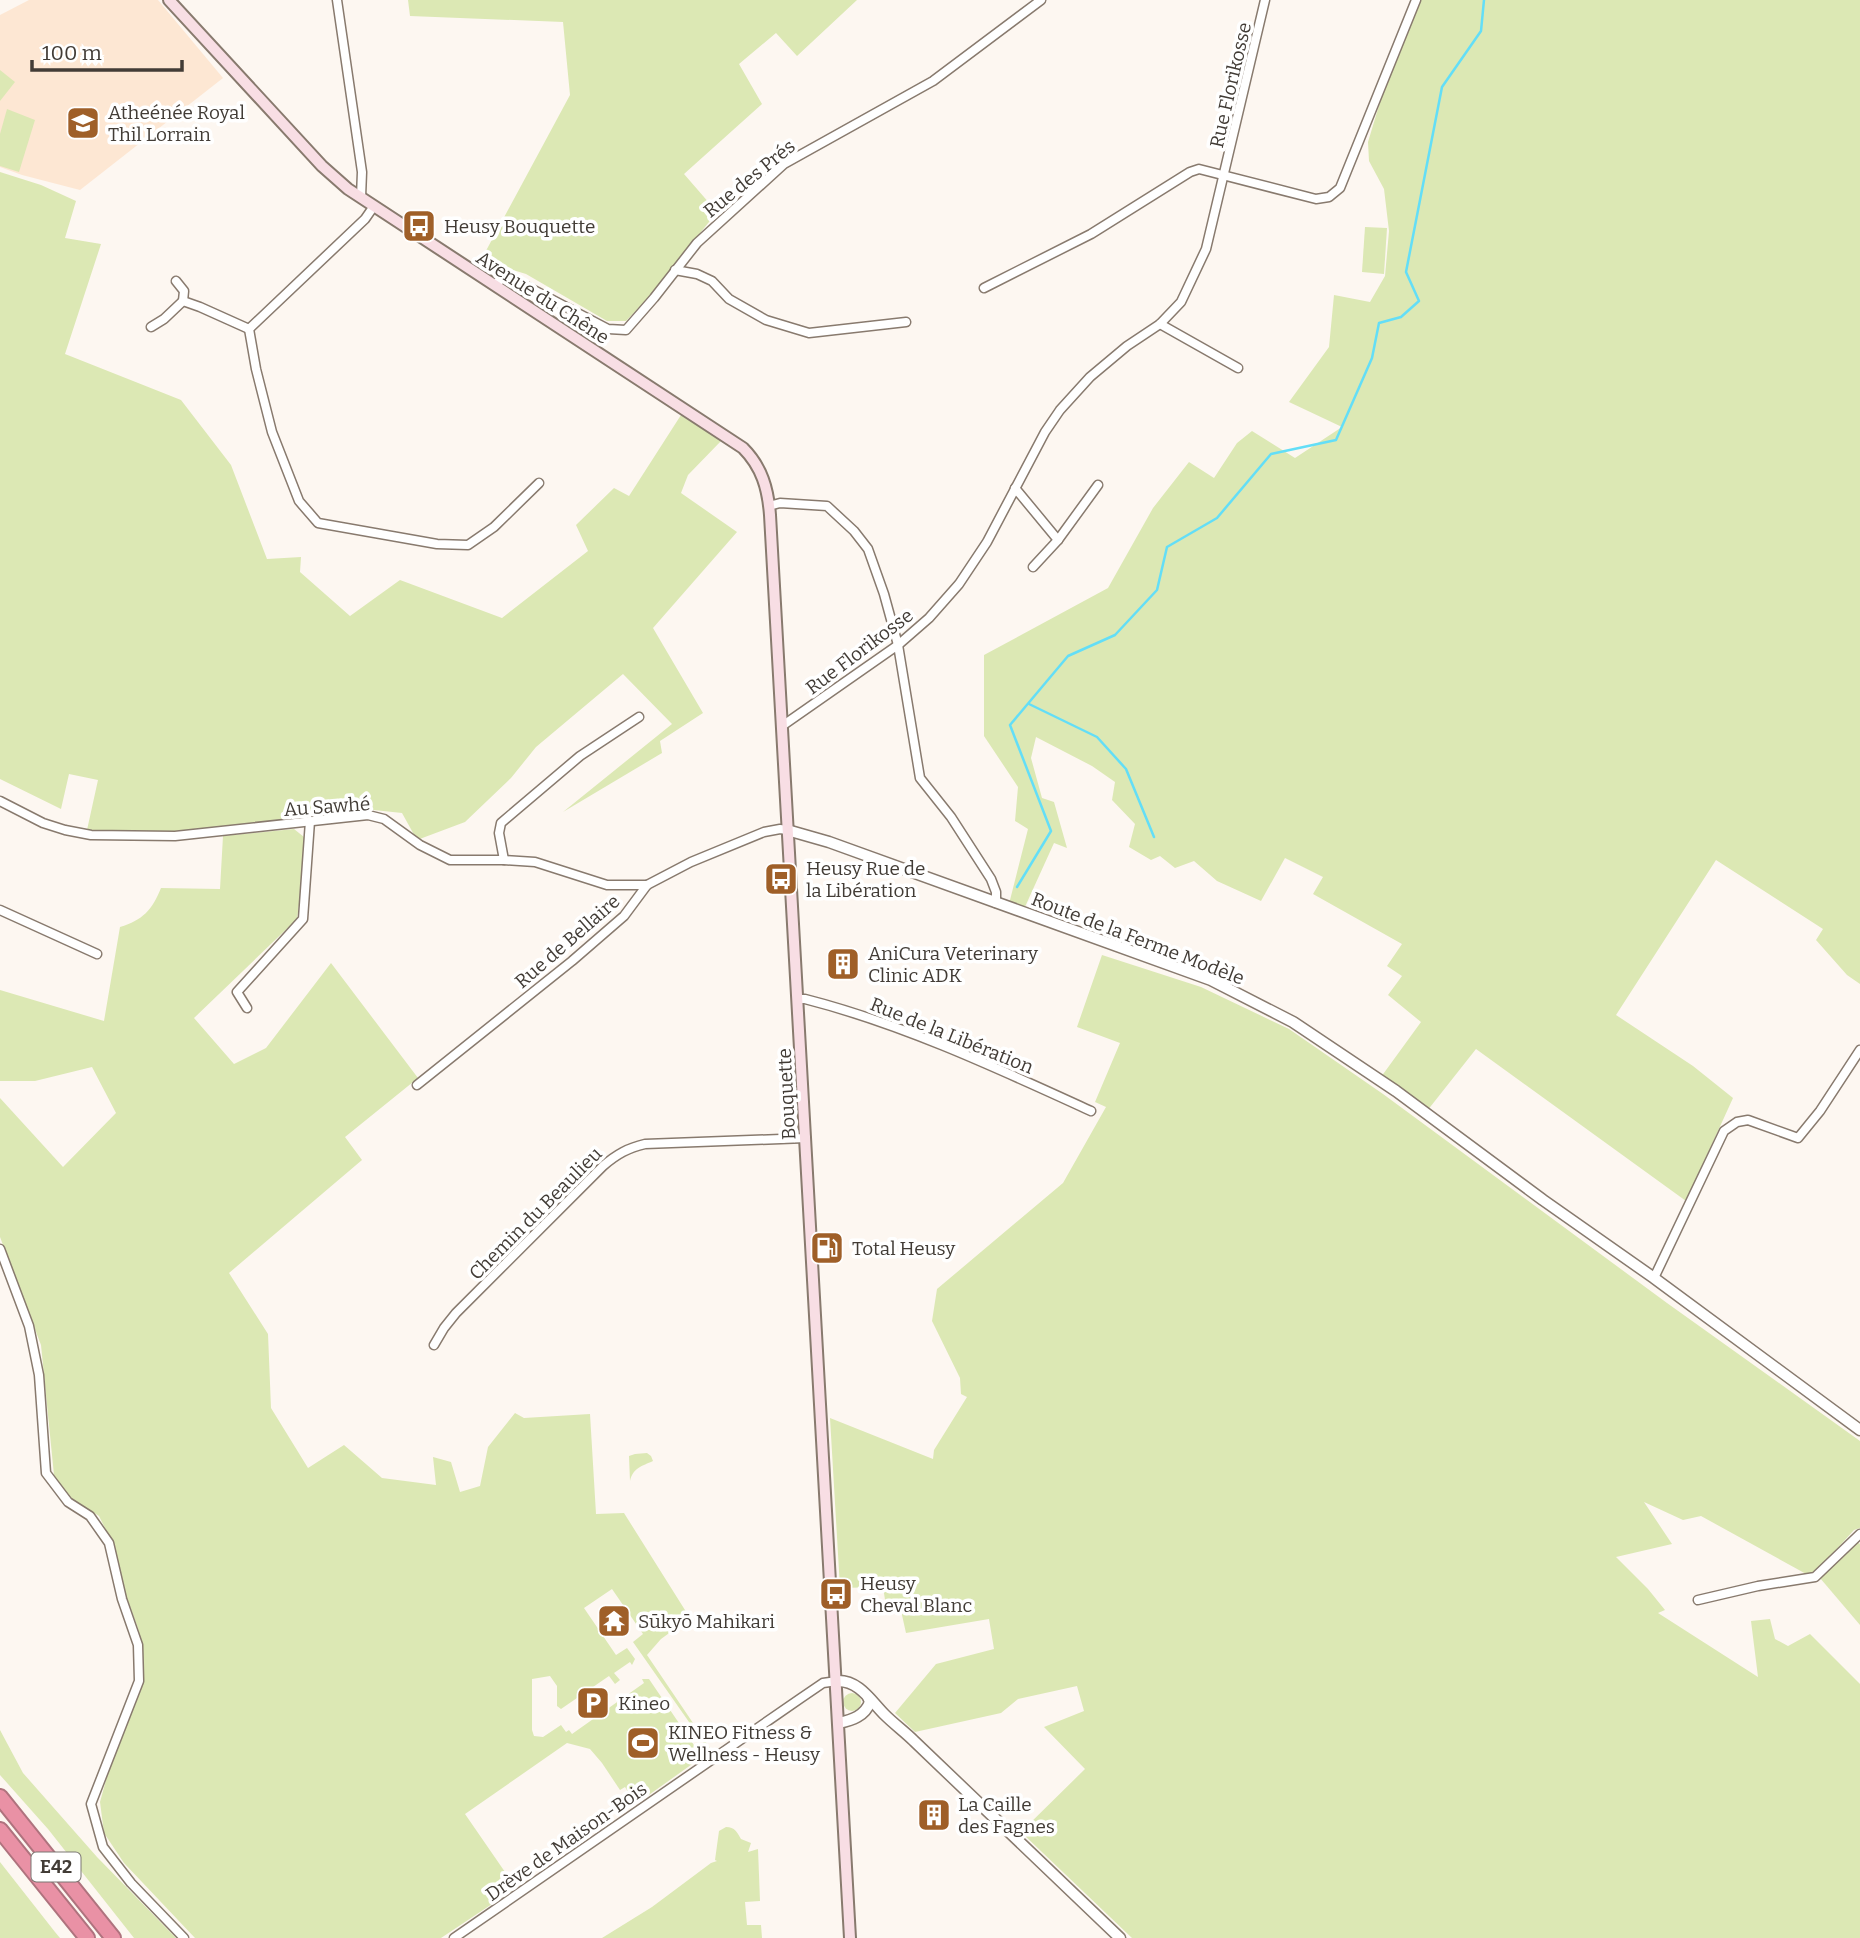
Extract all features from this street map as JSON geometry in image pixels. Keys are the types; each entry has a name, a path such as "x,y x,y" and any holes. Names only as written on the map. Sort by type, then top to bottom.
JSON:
{"highway":[{"name":"E42","path":"0,1797 113,1938"},
{"name":"E42","path":"0,1831 88,1938"},
{"path":"0,1831 77,1938"}],"main road":[{"name":"Avenue du Chêne","path":"169,0 323,166 348,189 743,448 759,468 769,506"},
{"name":"Bouquette","path":"769,506 850,1938"}],"street":[{"path":"337,0 362,172 361,197"},
{"name":"Rue des Prés","path":"494,285 503,278 515,280 608,329 626,330 714,225 793,158 933,81 1041,0"},
{"name":"Rue Florikosse","path":"782,726 898,645 929,618 959,584 987,542 1045,432 1060,410 1090,377 1127,346 1160,324 1181,302 1206,249 1265,0"},
{"path":"1224,176 1316,199 1336,193 1416,0"},
{"name":"Rue Florikosse","path":"984,288 1103,227 1190,172 1199,169 1224,176"},
{"path":"249,329 341,243 374,206"},
{"path":"675,270 697,274 712,281 729,299 765,320 809,334 906,322"},
{"path":"151,327 183,301 184,291 176,281"},
{"path":"183,301 249,329"},
{"path":"1160,324 1238,368"},
{"path":"249,329 272,432 299,501 318,523 437,544 468,545 494,527 539,483"},
{"path":"1033,567 1058,540 1098,485"},
{"path":"1015,488 1058,540"},
{"path":"769,506 780,503 827,506 854,531 868,549 898,645 920,778 951,817 991,880 996,892 996,903"},
{"path":"504,860 499,833 501,823 580,756 639,717"},
{"name":"Au Sawhé","path":"0,801 43,823 91,835 175,836 368,816 384,819 420,845 450,860 535,862 607,885 648,885"},
{"path":"247,1008 237,992 303,919 310,821"},
{"name":"Route de la Ferme Modèle","path":"788,830 829,842 1211,980 1293,1021 1396,1091 1860,1430"},
{"name":"Rue de Bellaire","path":"417,1085 624,916 648,885 691,862 764,832 788,830"},
{"path":"0,910 97,954"},
{"name":"Rue de la Libération","path":"798,999 866,1016 1091,1111"},
{"path":"1654,1278 1724,1131 1738,1122 1748,1120 1798,1138 1820,1111 1860,1050"},
{"name":"Chemin du Beaulieu","path":"434,1345 456,1313 603,1166 628,1148 645,1144 806,1138"},
{"path":"0,1249 29,1326 39,1375 46,1473 68,1502 90,1516 109,1543 122,1599 138,1645 139,1681 91,1804 103,1847 131,1883 184,1938"},
{"path":"1698,1600 1758,1586 1815,1577 1860,1534"},
{"path":"837,1681 850,1682 868,1696 1120,1938"},
{"name":"Drève de Maison-Bois","path":"454,1938 801,1698 823,1684 837,1681"},
{"path":"839,1723 865,1712 870,1702 868,1696"},
{"path":"865,1712 886,1716"}],"shaded area":[{"name":"Atheénée Royal Thil Lorrain","path":"29,0 158,0 223,78 80,190 0,167 0,15"}],"green space":[{"path":"408,0 857,0 797,56 776,33 739,64 762,104 684,174 717,212 626,321 607,321 526,274 481,260 570,95 563,22 410,16"},
{"path":"1421,0 1860,0 1860,984 1847,975 1816,940 1823,929 1716,860 1616,1015 1693,1066 1733,1098 1686,1201 1476,1049 1427,1111 1381,1077 1421,1022 1388,995 1402,976 1387,966 1402,944 1313,894 1323,877 1285,858 1261,901 1217,881 1194,861 1175,868 1160,856 1151,860 1129,847 1135,824 1112,800 1115,782 1092,766 1036,737 1031,758 1042,798 1054,802 1067,848 1054,843 1024,909 1009,904 1028,829 1015,821 1018,787 984,736 984,655 1108,588 1153,508 1189,462 1214,478 1237,443 1252,431 1295,458 1342,427 1289,402 1329,347 1334,295 1370,302 1385,276 1389,231 1384,189 1369,161 1368,142 1384,89"},
{"path":"0,70 15,82 0,101"},
{"path":"7,109 35,120 19,172 0,166 0,134"},
{"path":"0,172 41,185 76,201 65,238 101,244 65,354 181,400 231,465 267,559 301,557 300,572 350,616 400,580 502,618 588,551 576,525 614,488 629,496 681,415 721,441 688,475 681,493 737,532 653,628 703,713 660,741 662,753 563,812 672,724 623,674 536,747 511,778 465,822 417,840 402,813 346,807 294,819 178,834 87,830 98,780 69,774 61,809 0,779"},
{"path":"1365,227 1387,228 1384,274 1362,272"},
{"path":"294,829 304,837 304,869 297,919 194,1018 234,1064 266,1048 331,963 418,1078 345,1137 362,1160 229,1273 268,1334 271,1408 308,1468 344,1445 382,1478 436,1485 433,1457 451,1462 460,1492 480,1486 488,1447 515,1413 524,1418 590,1414 596,1514 624,1513 690,1618 661,1639 647,1655 712,1751 710,1752 633,1642 643,1634 612,1589 584,1608 616,1655 627,1648 635,1659 632,1665 630,1662 614,1673 620,1680 615,1684 609,1676 561,1709 557,1706 557,1686 550,1676 532,1679 534,1736 543,1737 561,1725 566,1732 569,1730 572,1734 644,1683 642,1679 649,1679 702,1757 635,1803 625,1787 620,1790 590,1749 567,1743 465,1814 516,1888 441,1938 195,1938 124,1863 104,1833 100,1802 111,1762 143,1683 144,1666 138,1628 122,1585 111,1540 99,1516 69,1497 54,1475 41,1345 0,1237 0,1098 63,1167 116,1113 92,1067 35,1081 0,1081 0,990 104,1021 120,927 146,913 161,888 220,889 223,836"},
{"path":"1102,955 1201,987 1289,1029 1383,1094 1860,1441 1860,1528 1854,1530 1815,1573 1808,1575 1701,1516 1683,1520 1644,1502 1672,1544 1616,1557 1665,1610 1658,1613 1758,1677 1751,1621 1770,1619 1775,1639 1788,1646 1810,1634 1860,1684 1860,1938 1132,1938 1021,1832 1085,1769 1044,1727 1084,1711 1077,1686 1018,1699 1001,1713 915,1732 895,1713 936,1664 994,1649 989,1619 906,1633 900,1606 886,1606 883,1587 840,1588 830,1418 933,1459 934,1450 967,1397 961,1394 960,1378 932,1321 937,1289 1063,1183 1106,1107 1095,1102 1120,1043 1077,1027"},
{"path":"647,1453 653,1461 636,1470 630,1481 629,1456"},
{"path":"1856,1541 1860,1544 1860,1625 1820,1578"},
{"path":"852,1693 858,1696 861,1702 858,1708 852,1711 846,1708 843,1702 846,1696"},
{"path":"0,1730 23,1773 97,1857 176,1938 134,1938 48,1829 0,1775"},
{"path":"726,1827 734,1829 741,1839 751,1843 748,1852 758,1849 760,1901 745,1902 747,1925 761,1925 762,1938 602,1938 717,1861 719,1831"},
{"path":"0,1862 55,1932 60,1938 0,1938"}],"waterway":[{"path":"1017,887 1051,831 1010,725 1068,656 1115,635 1157,590 1167,547 1217,518 1271,454 1336,440 1372,358 1379,323 1401,317 1419,301 1406,272 1442,87 1481,31 1484,0"},
{"path":"1029,704 1097,737 1126,769 1154,837"}],"place":[{"name":"Atheénée Royal Thil Lorrain","path":"83,123"},
{"name":"Heusy Bouquette","path":"419,226"},
{"name":"Heusy Rue de la Libération","path":"781,879"},
{"name":"AniCura Veterinary Clinic ADK","path":"843,964"},
{"name":"Total Heusy","path":"827,1248"},
{"name":"Heusy Cheval Blanc","path":"836,1594"},
{"name":"Sūkyō Mahikari","path":"614,1621"},
{"name":"Kineo","path":"593,1703"},
{"name":"KINEO Fitness & Wellness - Heusy","path":"643,1743"},
{"name":"La Caille des Fagnes","path":"934,1815"}]}
